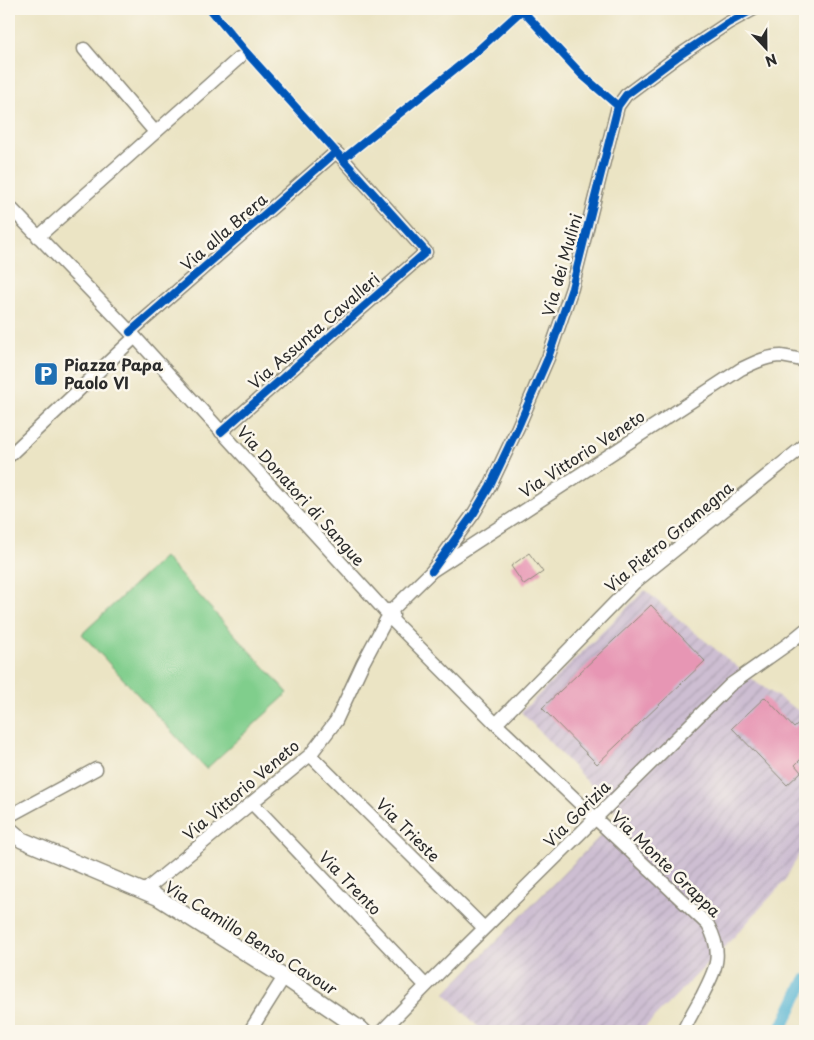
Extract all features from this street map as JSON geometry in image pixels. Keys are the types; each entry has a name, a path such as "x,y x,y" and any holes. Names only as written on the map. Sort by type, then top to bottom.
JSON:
{"street":[{"name":"Via dei Mulini","path":"432,571 474,513 490,486 548,358 572,288 618,106 626,94 677,57 728,23 754,9"},
{"path":"84,49 155,132"},
{"path":"38,237 239,58"},
{"name":"Via alla Brera","path":"9,456 133,335 336,152 426,252"},
{"name":"Via Donatori di Sangue","path":"9,206 133,335 388,615"},
{"name":"Via Assunta Cavalleri","path":"221,432 426,252"},
{"name":"Via Vittorio Veneto","path":"143,892 310,755 336,721 388,615 432,571 741,369 774,356 805,361"},
{"name":"Via Pietro Gramegna","path":"496,724 634,583 805,445"},
{"name":"Via Monte Grappa","path":"388,615 496,724 708,925 716,946 714,972 683,1031"},
{"name":"Via Gorizia","path":"382,1031 730,685 805,630"},
{"name":"Via Trieste","path":"310,755 484,928"},
{"path":"9,816 96,769"},
{"name":"Via Trento","path":"252,804 426,986"},
{"name":"Via Camillo Benso Cavour","path":"9,829 22,840 157,897 363,1031"},
{"path":"250,1031 284,978"}],"shaded area":[{"path":"645,590 757,683 805,715 805,843 784,882 733,938 641,1031 482,1031 445,993 620,816 521,712"}],"green space":[{"path":"164,557 288,693 206,769 82,634"}],"building":[{"path":"529,553 543,572 524,585 511,566"},
{"path":"651,605 705,661 597,764 542,708"},
{"path":"765,697 794,728 805,718 805,755 795,765 801,772 787,785 732,728"}],"waterway":[{"path":"780,1031 805,980"}],"cycle path":[{"path":"210,9 246,52 426,252 221,432"},
{"path":"521,9 582,75 618,106"},
{"path":"432,571 474,513 490,486 548,358 572,288 618,106 626,95 677,57 728,23 754,9"},
{"path":"343,159 475,53 522,10"},
{"path":"130,332 336,152"}],"place":[{"name":"Piazza Papa Paolo VI","path":"46,374"}]}
